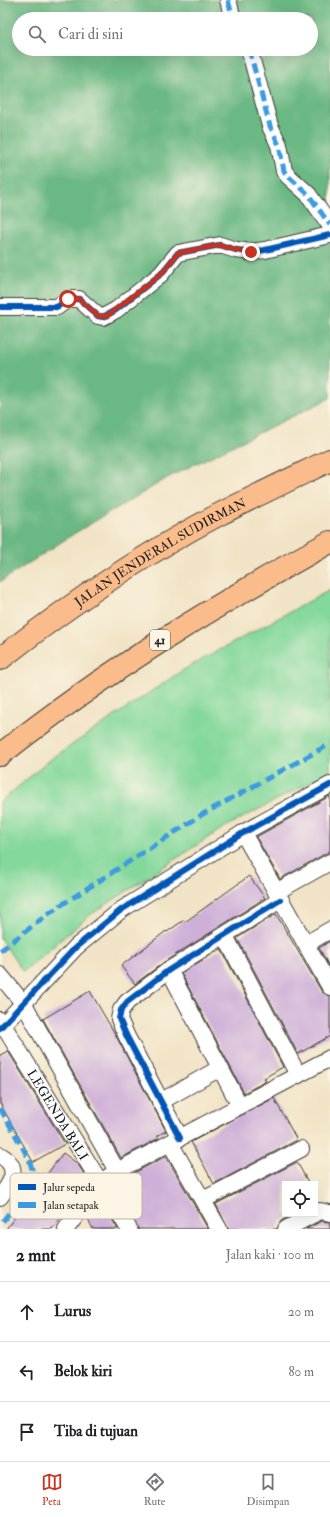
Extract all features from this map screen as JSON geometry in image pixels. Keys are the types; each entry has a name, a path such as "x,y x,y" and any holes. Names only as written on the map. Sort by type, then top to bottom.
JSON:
{"highway":[{"name":"JALAN JENDERAL SUDIRMAN","path":"0,658 119,574 217,515 330,460"},
{"name":"41","path":"0,755 46,718 162,639 250,586 330,542"}],"street":[{"path":"228,0 231,12"},
{"path":"251,56 270,126 278,145 284,170 288,176 308,194 330,225"},
{"path":"0,307 57,307 68,299 74,298 79,299 98,316 103,317 116,310 161,274 178,253 220,245 236,250 251,252 330,236"},
{"path":"1,1024 24,1004 76,947 99,926 120,910 243,833 330,785"},
{"path":"243,833 330,987"},
{"path":"219,1229 202,1200 160,1102 119,1019 121,1010 127,1002 169,970 225,936 278,896 330,862"},
{"path":"306,944 330,930"},
{"path":"225,936 298,1075"},
{"path":"169,970 240,1106"},
{"name":"LEGENDA BALI","path":"0,976 24,1004 117,1171"},
{"name":"LEGENDA BALI","path":"1,1024 95,1173"},
{"path":"114,1173 330,1058"},
{"path":"160,1102 220,1068"},
{"path":"202,1200 301,1149"},
{"path":"0,1154 11,1166 12,1173"},
{"path":"0,1197 10,1185"},
{"path":"318,1212 320,1211 330,1213"},
{"path":"286,1229 309,1217"},
{"path":"66,1229 73,1219"},
{"name":"LEGENDA BALI","path":"123,1219 129,1229"}],"green space":[{"path":"0,0 330,0 330,398 171,476 75,533 0,582"},
{"path":"330,590 330,772 223,828 90,915 23,972 0,938 0,802 51,759 183,670"}],"building":[{"path":"330,796 330,851 280,879 256,837"},
{"path":"249,876 265,898 164,962 135,984 121,966 166,931 167,932 184,920 185,922"},
{"path":"276,914 322,992 330,996 330,1036 298,1054 237,938"},
{"path":"330,941 330,968 319,948"},
{"path":"221,949 283,1067 264,1078 266,1081 244,1093 181,973"},
{"path":"90,991 115,1034 166,1131 157,1136 159,1138 121,1158 43,1019"},
{"path":"8,1051 65,1144 33,1162 0,1103 0,1055"},
{"path":"274,1098 297,1140 214,1184 191,1142"},
{"path":"63,1153 78,1164 84,1173 48,1173"},
{"path":"166,1156 208,1229 138,1229 132,1219 142,1219 142,1173 134,1173"},
{"path":"297,1162 307,1181 282,1181 282,1217 288,1217 281,1221 277,1229 228,1229 216,1204"},
{"path":"14,1219 60,1219 52,1229 6,1229"},
{"path":"88,1219 112,1219 118,1229 93,1229"},
{"path":"322,1221 329,1222 330,1229 306,1229"}],"marked path":[{"path":"228,0 231,12"},
{"path":"251,56 270,126 279,145 284,171 308,194 330,225"},
{"path":"0,951 52,911 203,814 330,744"},
{"path":"0,1108 29,1159 32,1169 31,1173"},
{"path":"0,1225 10,1212"}],"cycle path":[{"path":"0,307 57,307 68,299 79,299 98,316 103,317 116,310 161,274 178,253 220,245 236,250 251,252 330,235"},
{"path":"0,1028 76,947 121,910 243,833 330,785"},
{"path":"180,1138 127,1037 119,1019 121,1010 127,1002 169,970 280,900"}],"route":[{"path":"68,299 79,299 98,316 107,316 168,268 171,259 178,253 220,245 236,250 251,252"}]}
